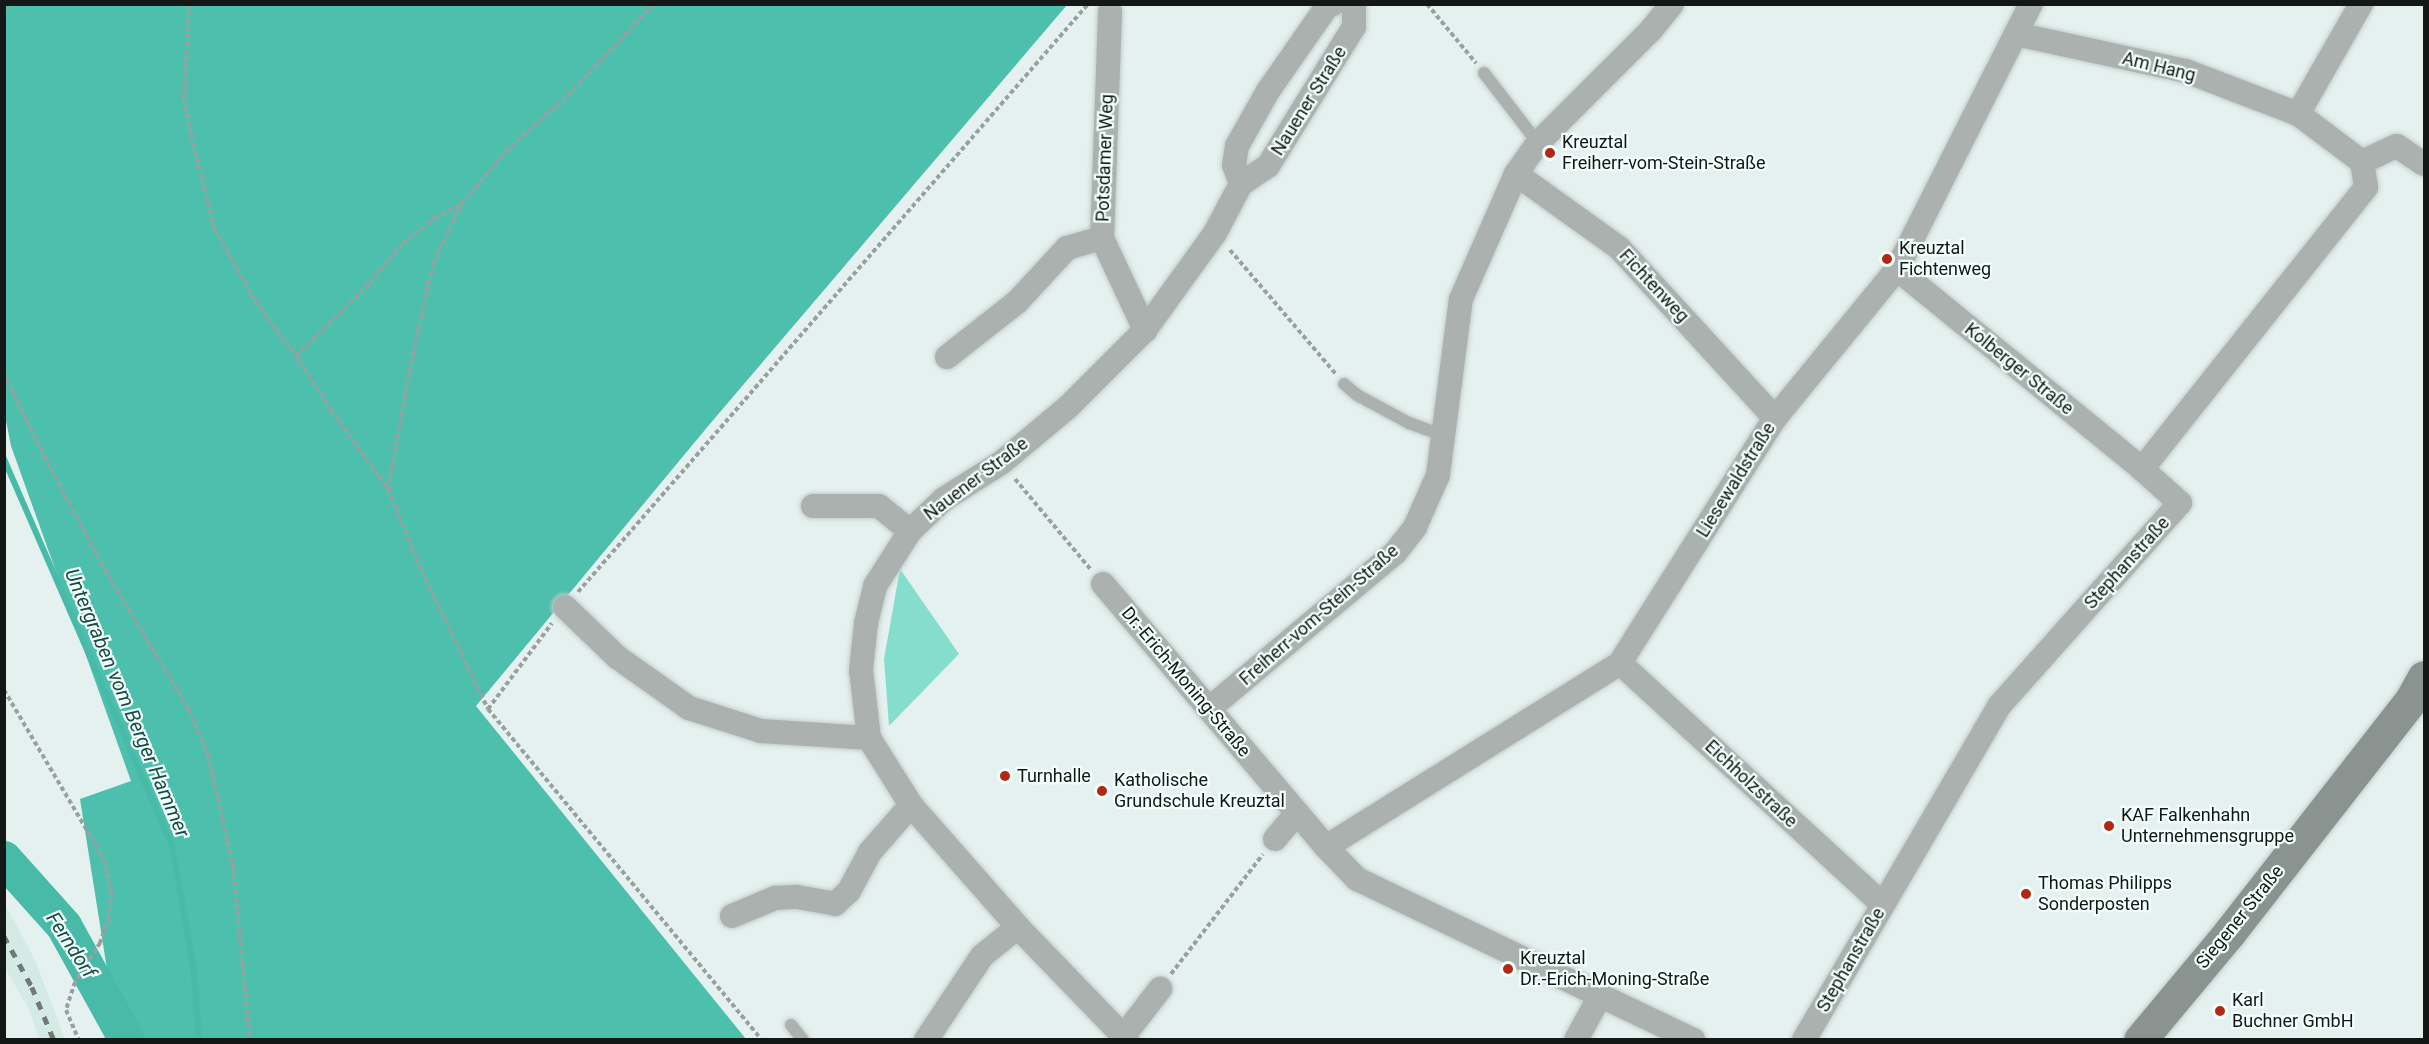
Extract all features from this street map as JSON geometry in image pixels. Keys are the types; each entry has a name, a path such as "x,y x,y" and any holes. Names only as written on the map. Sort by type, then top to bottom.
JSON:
{"main road":[{"name":"Siegener Straße","path":"2140,1040 2229,933 2411,700 2424,677"}],"street":[{"name":"Nauener Straße","path":"1241,184 1234,165 1237,146 1268,91 1328,5 1333,4"},
{"name":"Nauener Straße","path":"1123,1038 1018,927 911,805 869,738 861,670 866,623 875,586 910,531 945,499 1001,463 1068,407 1145,330 1215,232 1241,184 1268,166 1354,27 1354,4"},
{"name":"Freiherr-vom-Stein-Straße","path":"1210,708 1395,553 1415,527 1429,501 1438,475 1461,299 1516,174 1538,143 1651,30 1672,4"},
{"name":"Liesewaldstraße","path":"1326,847 1620,663 1775,418 1897,269 2031,4"},
{"path":"2142,469 2366,187 2362,162 2298,114 2361,4"},
{"name":"Potsdamer Weg","path":"1099,8 1102,238 1145,330"},
{"name":"Am Hang","path":"2016,34 2186,71 2298,114"},
{"path":"2362,162 2397,147 2424,164"},
{"name":"Fichtenweg","path":"1516,174 1619,248 1775,418"},
{"path":"947,357 1017,302 1067,248 1102,238"},
{"name":"Kolberger Straße","path":"1897,269 2142,469"},
{"name":"Stephanstraße","path":"1804,1040 1999,706 2180,503 2142,469"},
{"path":"813,506 879,506 910,531"},
{"name":"Dr.-Erich-Moning-Straße","path":"1103,584 1326,847 1357,879 1693,1040"},
{"path":"565,607 617,657 689,708 761,731 869,738"},
{"name":"Eichholzstraße","path":"1620,663 1883,905"},
{"path":"732,916 775,898 797,897 835,904 849,891 870,852 911,805"},
{"path":"1275,839 1297,813"},
{"path":"926,1040 982,956 1018,927"},
{"path":"1123,1038 1160,989"},
{"path":"1576,1040 1600,996"}],"lane":[{"path":"1484,73 1538,143"},
{"path":"1344,384 1357,395 1409,423 1444,436"},
{"path":"791,1025 803,1040"}],"path":[{"path":"189,4 184,99 192,144 215,230 255,301 297,356 331,410 388,489 422,572 488,709 762,1040"},
{"path":"388,489 411,364 434,264 461,205 506,151 568,95 654,4"},
{"path":"1426,4 1484,73"},
{"path":"488,709 565,607 1099,8"},
{"path":"297,356 370,283 403,243 435,218 461,205"},
{"path":"1215,232 1344,384"},
{"path":"4,374 44,456 105,570 189,710 208,754 233,867 250,1040"},
{"path":"1001,463 1103,584"},
{"path":"4,690 104,859 111,891 109,918 100,943 75,982 66,1010 79,1040"},
{"path":"1160,989 1275,839"}],"shaded area":[{"path":"4,902 35,960 65,1039 39,1039 29,1009 5,968"}],"green space":[{"path":"4,5 1067,5 709,425 476,706 746,1039 121,1039 110,988 80,799 131,781 11,446 5,416"},
{"path":"900,569 959,654 889,726 884,659"}],"waterway":[{"name":"Untergraben vom Berger Hammer","path":"4,459 172,845 194,973 199,1040"},
{"name":"Ferndorf","path":"4,859 64,926 127,1040"}],"railway":[{"path":"4,936 32,987 54,1040"}],"place":[{"name":"Kreuztal Freiherr-vom-Stein-Straße","path":"1550,153"},
{"name":"Kreuztal Fichtenweg","path":"1887,259"},
{"name":"Turnhalle","path":"1005,776"},
{"name":"Katholische Grundschule Kreuztal","path":"1102,791"},
{"name":"KAF Falkenhahn Unternehmensgruppe","path":"2109,826"},
{"name":"Thomas Philipps Sonderposten","path":"2026,894"},
{"name":"Kreuztal Dr.-Erich-Moning-Straße","path":"1508,969"},
{"name":"Karl Buchner GmbH","path":"2220,1011"}]}
